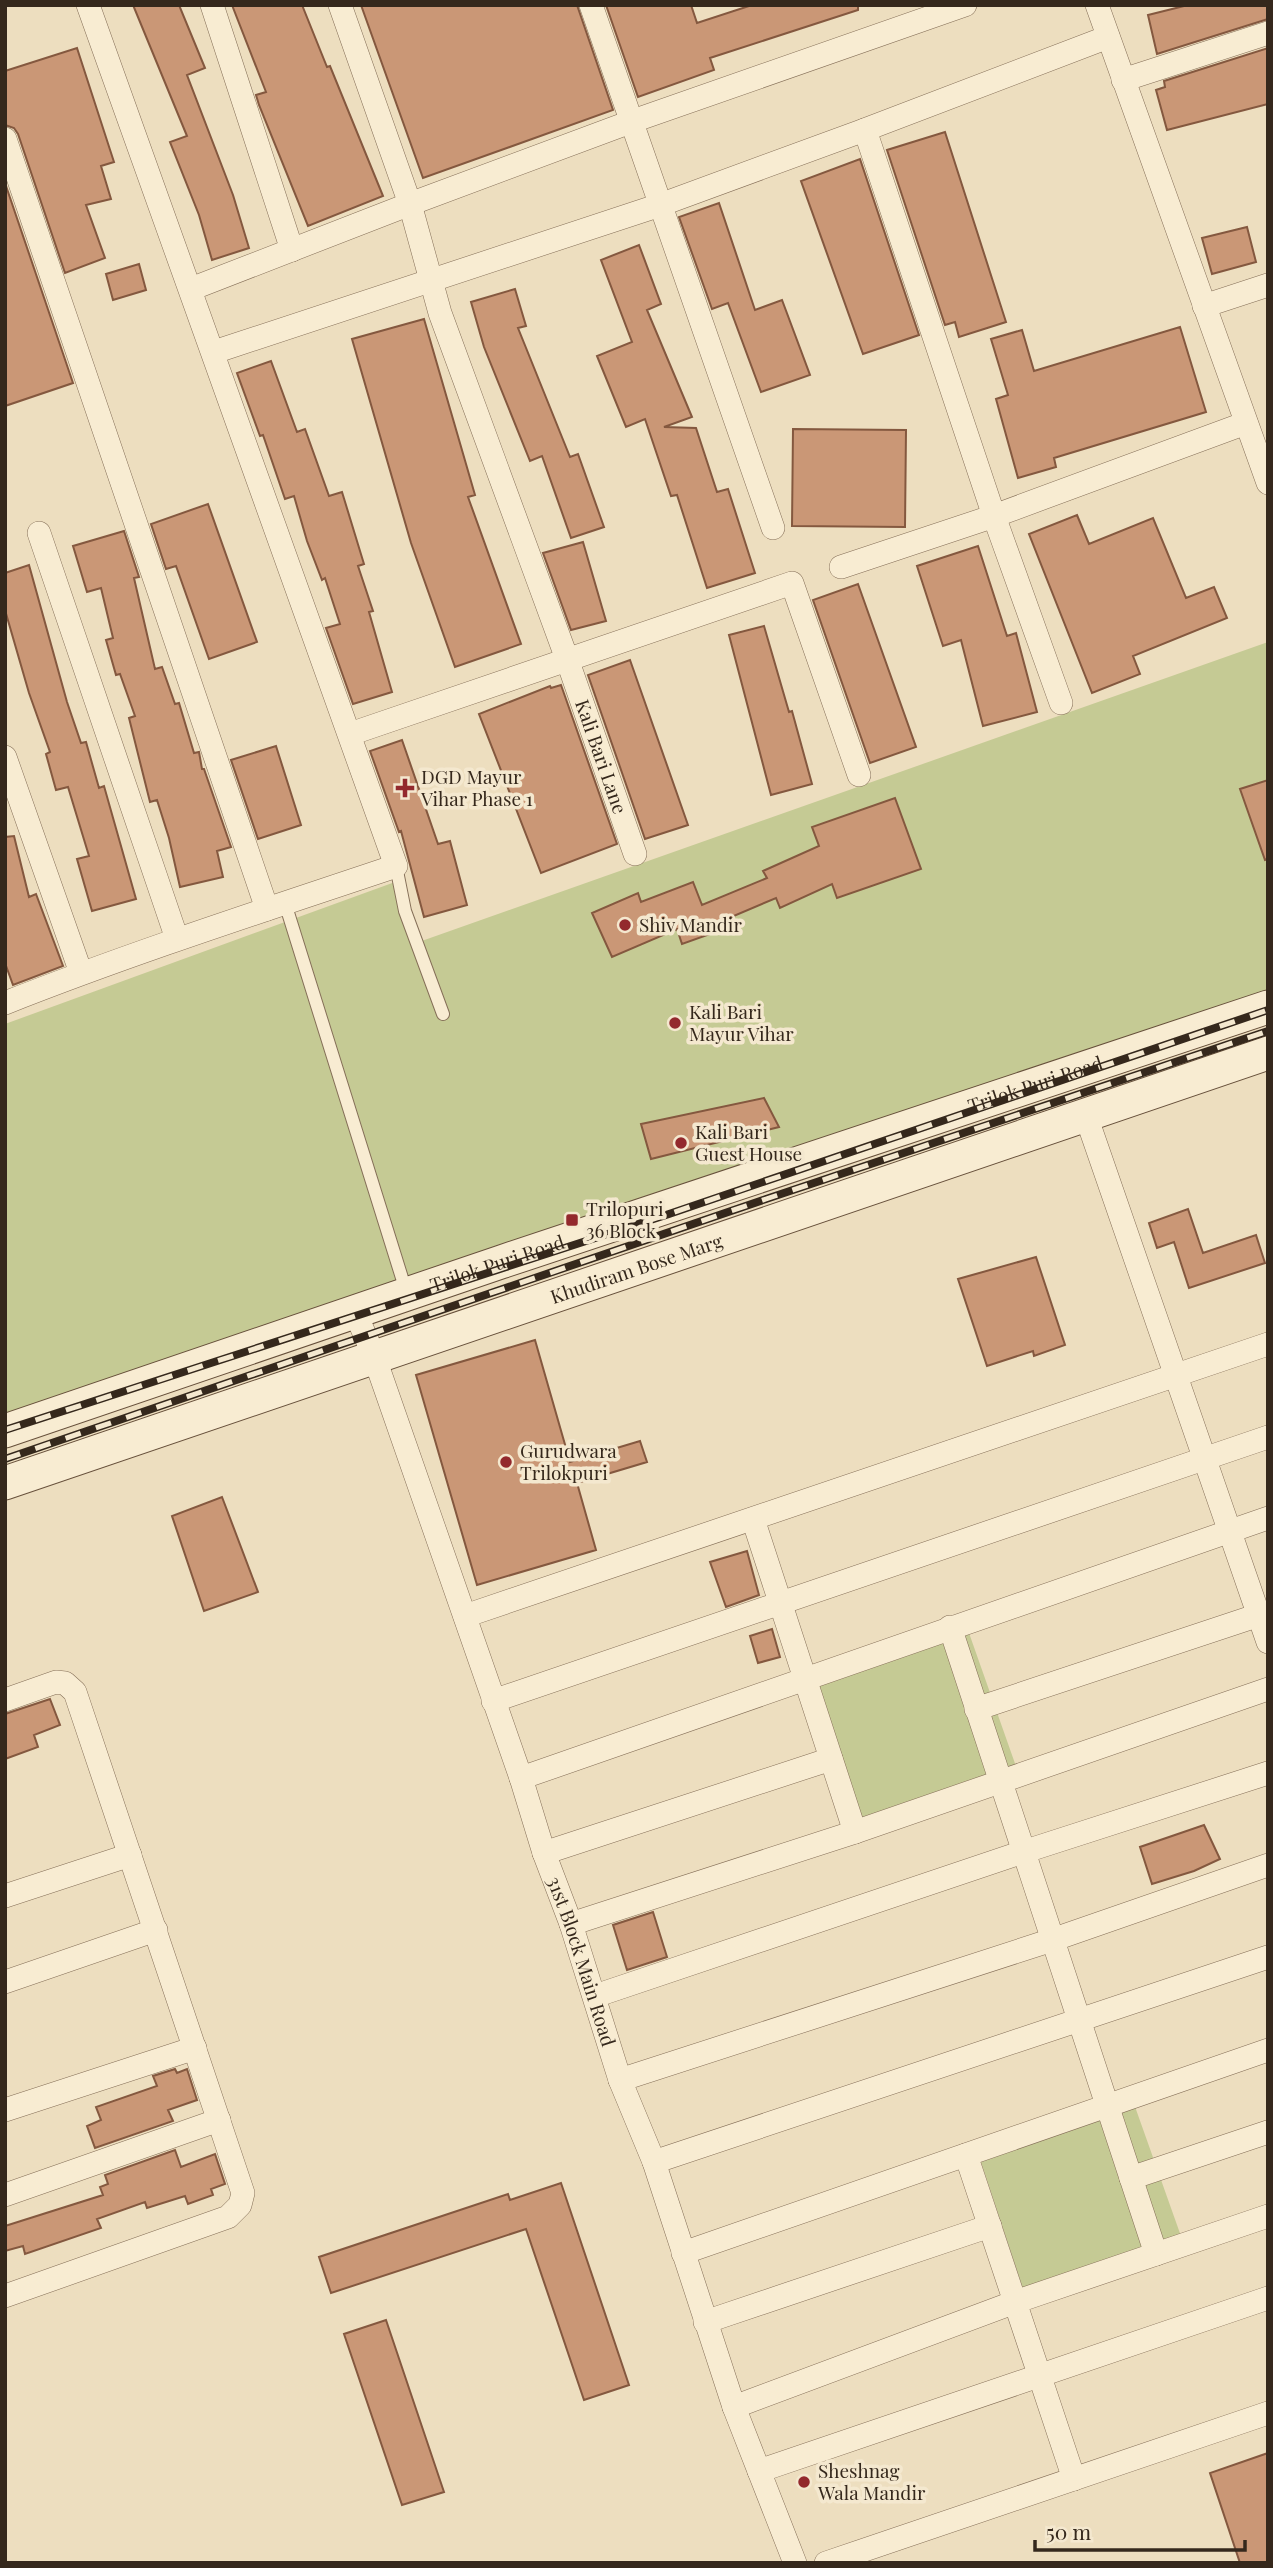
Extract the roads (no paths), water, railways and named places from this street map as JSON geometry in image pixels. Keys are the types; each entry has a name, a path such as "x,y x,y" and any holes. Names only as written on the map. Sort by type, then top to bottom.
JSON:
{"street":[{"path":"5,1003 177,939 396,866 88,5"},
{"path":"212,5 292,250"},
{"name":"Kali Bari Lane","path":"340,5 410,204 440,313 568,659 635,854"},
{"path":"591,5 773,528"},
{"path":"191,289 633,121 965,5"},
{"path":"1097,5 1268,483"},
{"path":"1123,80 1268,33"},
{"path":"214,352 660,205 1108,37"},
{"path":"865,130 994,516 1061,703"},
{"path":"5,139 276,906"},
{"path":"1204,306 1268,285"},
{"path":"841,566 994,516 1246,423"},
{"path":"39,533 177,939"},
{"path":"350,734 792,583 859,775"},
{"path":"5,757 81,973"},
{"name":"Trilok Puri Road","path":"5,1431 1268,1007"},
{"name":"Khudiram Bose Marg","path":"5,1483 1268,1053"},
{"path":"1086,1116 1175,1374 1263,1614 1268,1642"},
{"name":"31st Block Main Road","path":"355,1312 374,1356 521,1778 544,1853 595,1996 620,2080 654,2162 734,2407 795,2563"},
{"path":"465,1616 1268,1344"},
{"path":"493,1701 782,1605 1268,1437"},
{"path":"521,1778 1268,1518"},
{"path":"753,1519 855,1832"},
{"path":"976,1709 1263,1614"},
{"path":"950,1627 1156,2254"},
{"path":"5,1700 56,1682 65,1682 75,1692 243,2193 235,2212 228,2217 5,2296"},
{"path":"571,1924 855,1832 1268,1689"},
{"path":"544,1853 831,1759"},
{"path":"595,1996 1268,1773"},
{"path":"5,1896 130,1855"},
{"path":"620,2080 1052,1940 1268,1865"},
{"path":"5,1982 156,1930"},
{"path":"654,2162 1268,1957"},
{"path":"5,2110 195,2048"},
{"path":"683,2253 1268,2050"},
{"path":"5,2194 219,2120"},
{"path":"1131,2178 1268,2132"},
{"path":"966,2155 1074,2479"},
{"path":"734,2407 1016,2302 1268,2216"},
{"path":"705,2322 990,2226"},
{"path":"759,2471 1268,2298"},
{"path":"826,2563 1268,2413"}],"lane":[{"path":"396,866 405,911 443,1014"},
{"path":"276,906 407,1294"}],"railway":[{"path":"5,1430 669,1214 1268,1010"},
{"path":"5,1459 1268,1031"}],"place":[{"name":"DGD Mayur Vihar Phase 1","path":"405,788"},
{"name":"Shiv Mandir","path":"625,925"},
{"name":"Kali Bari Mayur Vihar","path":"675,1023"},
{"name":"Kali Bari Guest House","path":"681,1143"},
{"name":"Trilopuri 36 Block","path":"572,1220"},
{"name":"Gurudwara Trilokpuri","path":"506,1462"},
{"name":"Sheshnag Wala Mandir","path":"804,2482"}]}
